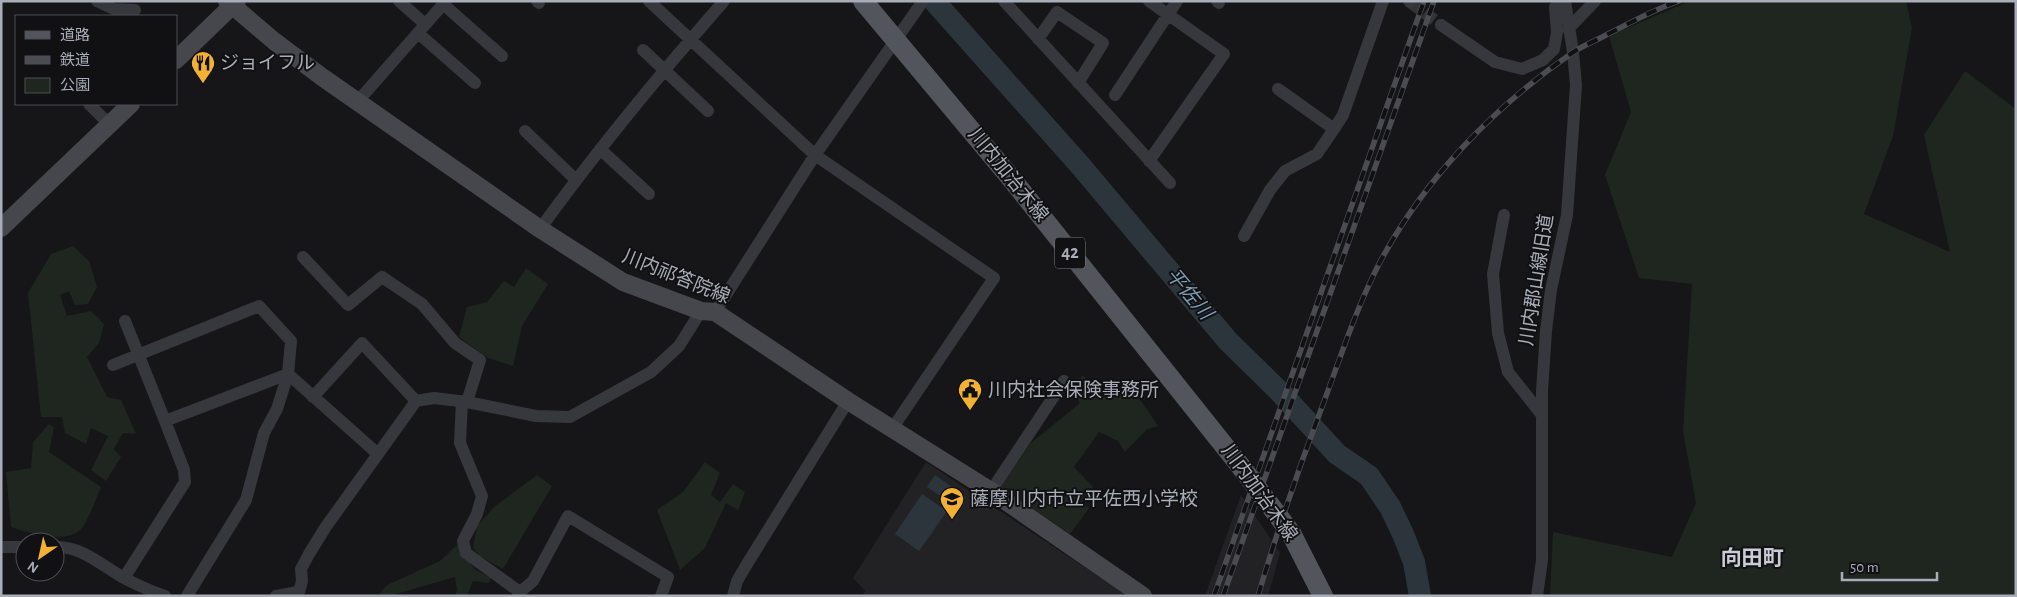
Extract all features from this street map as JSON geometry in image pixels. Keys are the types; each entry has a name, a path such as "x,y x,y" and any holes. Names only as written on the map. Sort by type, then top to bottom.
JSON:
{"main road":[{"name":"川内加治木線","path":"863,1 1010,177 1242,468 1291,533 1323,596"},
{"path":"178,58 232,3"},
{"name":"川内祁答院線","path":"232,3 282,47 540,229 623,282 708,312 991,491 1143,596"},
{"path":"1,228 130,105"}],"street":[{"path":"97,1 114,8 135,9"},
{"path":"399,1 422,29 475,83"},
{"path":"650,1 815,155 994,278 892,429"},
{"path":"540,229 600,149 690,39 724,1"},
{"path":"276,596 298,594 302,580 302,569 324,528 416,401 434,398 464,401 536,416 570,416 651,372 680,346 708,312 923,1"},
{"path":"1004,1 1170,183"},
{"path":"1148,1 1224,54 1149,161"},
{"path":"1115,95 1177,1"},
{"path":"1244,236 1270,190 1284,171 1317,154 1343,115 1383,1"},
{"path":"1441,24 1495,62 1522,69 1543,60 1554,49 1557,32 1555,7 1563,1"},
{"name":"川内郡山線旧道","path":"1537,596 1542,560 1542,391 1547,322 1551,290 1567,215 1576,85 1574,52 1563,1"},
{"path":"1568,29 1595,1"},
{"path":"358,101 445,3 502,56"},
{"path":"1038,39 1057,12 1103,43 1078,83"},
{"path":"643,50 708,111"},
{"path":"1278,89 1334,129"},
{"path":"90,105 110,125"},
{"path":"525,131 576,180"},
{"path":"600,149 649,194"},
{"path":"1504,215 1493,274 1498,333 1508,372 1542,415"},
{"path":"303,257 348,305 382,278 422,304 455,343 480,360 464,401 460,443 482,496 477,514 463,540 466,553 519,594 533,581 568,516 668,577 661,596"},
{"path":"113,365 259,306 291,341 288,374 277,409 264,433 246,500 186,596"},
{"path":"124,578 185,482 184,470 125,321"},
{"path":"313,396 362,343 416,401"},
{"path":"288,374 378,454"},
{"path":"165,420 288,374"},
{"path":"991,491 1064,381"},
{"path":"733,596 737,581 747,564 848,401"},
{"path":"65,546 79,550 124,578 165,596"},
{"path":"1,548 15,547"}],"shaded area":[{"name":"薩摩川内市立平佐西小学校","path":"926,462 1128,596 862,596 865,591 853,578"},
{"path":"935,475 966,497 959,508 927,487"},
{"path":"922,494 947,511 919,551 895,534"},
{"path":"1241,495 1280,553 1268,596 1205,596"}],"green space":[{"path":"1690,1 1906,1 1912,28 1893,136 1864,214 1950,252 1924,135 1965,71 2016,109 2016,596 1550,596 1553,532 1672,557 1696,503 1683,431 1692,284 1639,278 1605,175 1631,112 1609,36"},
{"path":"73,246 89,261 97,287 88,304 75,305 69,291 60,295 67,316 91,311 104,324 99,343 87,357 107,397 121,400 136,434 123,433 114,449 121,457 106,481 91,470 108,436 91,428 86,444 65,433 62,417 41,417 28,293 51,254"},
{"path":"526,268 548,284 522,326 513,366 488,358 459,337 467,307 487,302 504,281 514,287"},
{"path":"1083,375 1101,397 1131,386 1158,426 1147,429 1125,452 1118,441 1099,432 1074,467 1093,487 1081,502 1089,508 1070,534 1001,487 1031,443 1080,403 1070,387"},
{"path":"49,424 54,427 49,452 101,487 86,522 80,530 73,534 65,536 65,532 27,532 11,527 6,472 31,468 33,442"},
{"path":"705,462 720,473 711,495 720,502 733,484 745,492 738,510 726,503 705,548 680,570 657,510 683,492"},
{"path":"537,475 552,486 503,569 480,556 473,548 477,526 494,507"},
{"path":"458,544 474,569 491,578 489,583 473,581 467,596 455,596 457,590 455,577 389,596 379,594 387,585 440,561"}],"waterway":[{"name":"平佐川","path":"934,1 1079,164 1228,341 1280,392 1337,454 1369,476 1390,507 1403,534 1414,562 1420,596"}],"tunnel":[{"path":"1410,2 1441,25"}],"railway":[{"path":"1214,596 1424,1"},
{"path":"1223,596 1434,1"},
{"path":"1258,596 1296,478 1356,315 1380,262 1418,202 1464,146 1515,97 1543,74 1580,48 1679,1"}],"place":[{"name":"ジョイフル","path":"203,84"},
{"name":"川内社会保険事務所","path":"970,411"},
{"name":"薩摩川内市立平佐西小学校","path":"952,520"}],"district":[{"name":"向田町","path":"1752,558"}]}
